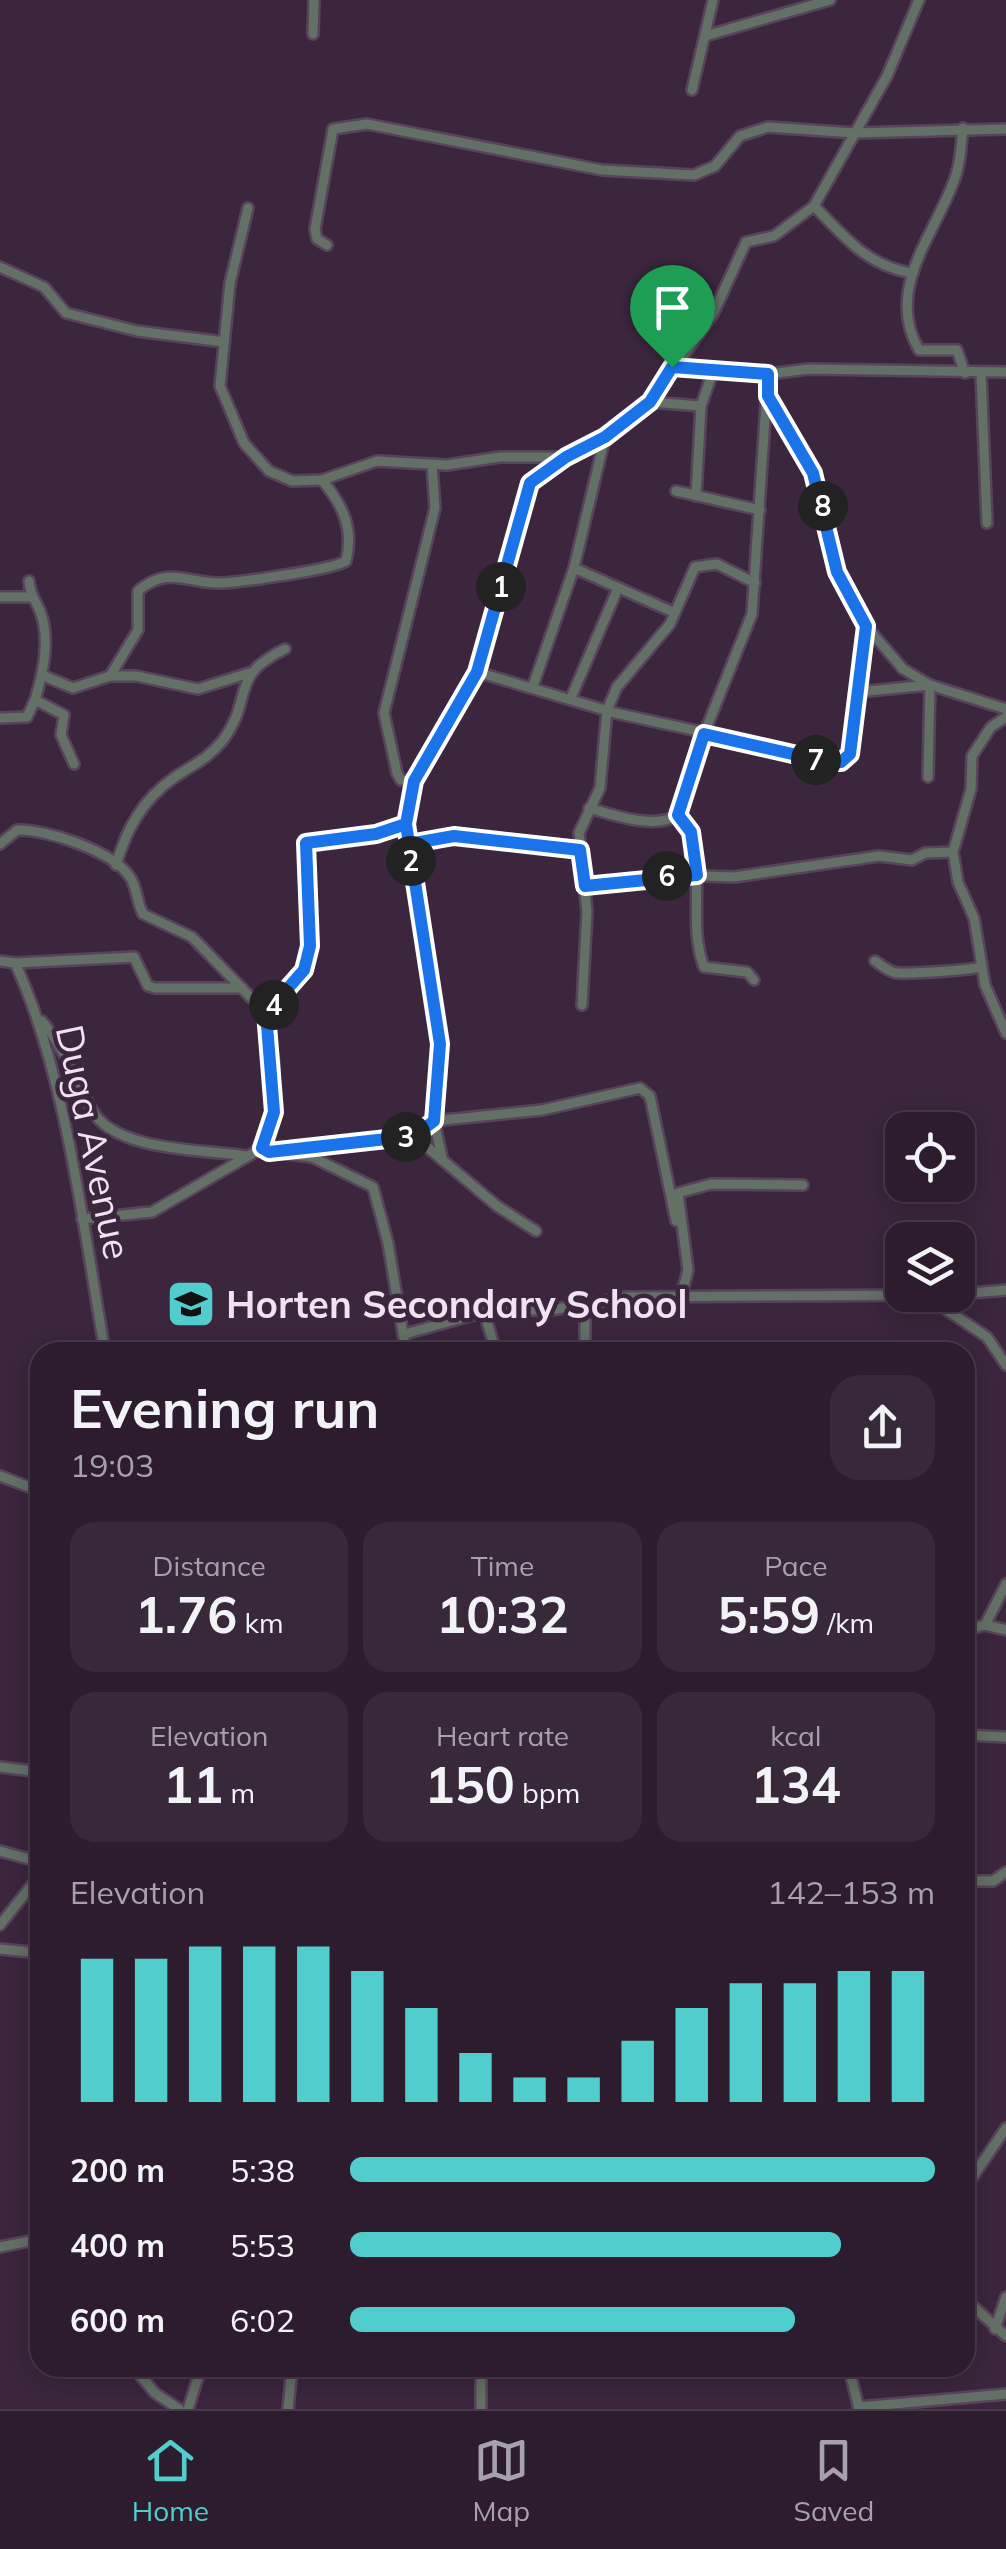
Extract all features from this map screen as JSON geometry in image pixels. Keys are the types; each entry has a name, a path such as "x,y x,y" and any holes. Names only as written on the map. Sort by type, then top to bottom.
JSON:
{"street":[{"path":"313,34 314,0"},
{"path":"692,90 714,0"},
{"path":"704,36 830,0"},
{"path":"442,1157 434,1121 440,1044 406,824 414,781 477,672 522,498 530,483 566,457 605,437 650,402 713,314 746,242 774,236 814,206 887,76 918,0"},
{"path":"327,245 317,238 315,230 328,142 333,128 341,125 367,124 602,170 694,174 707,172 740,136 752,130 854,133 1006,129"},
{"path":"963,128 956,175 911,273 908,297 916,345 925,351 957,350 965,372"},
{"path":"814,206 866,259 884,268 911,273"},
{"path":"248,208 235,248 220,386 224,403 254,458 292,482 322,480 376,461 432,465 500,457 566,457"},
{"path":"0,267 44,287 66,314 137,331 224,342"},
{"path":"672,367 768,374 834,368 1006,372"},
{"path":"696,496 701,406 714,368"},
{"path":"980,373 987,523"},
{"path":"588,808 629,819 671,820 678,815 704,734 752,614 768,374"},
{"path":"768,396 813,473 837,572 866,626 903,669 930,685 1006,709"},
{"path":"650,402 701,406"},
{"path":"533,686 574,568 605,437"},
{"path":"414,781 401,780 397,772 384,713 435,508 432,465"},
{"path":"110,676 138,630 138,591 146,584 186,575 220,583 318,570 346,561 350,543 347,520 322,480"},
{"path":"676,491 760,510"},
{"path":"582,1005 587,954 580,821 600,788 608,710 617,687 666,630 695,567 702,563 717,564 755,583"},
{"path":"574,568 673,612"},
{"path":"0,718 27,717 44,676 41,612 30,598 29,580"},
{"path":"571,698 618,588"},
{"path":"0,597 30,598"},
{"path":"477,672 704,734 841,762 854,742 866,626"},
{"path":"116,865 128,824 166,783 208,759 226,735 248,673 259,661 285,648"},
{"path":"44,676 73,688 110,676 198,688 248,673"},
{"path":"858,692 930,685"},
{"path":"928,777 930,685"},
{"path":"34,700 64,715 61,735 74,764"},
{"path":"1006,717 990,727 972,756 971,789 953,852 958,882 968,896 976,929 980,967 1006,1032"},
{"path":"678,815 691,832 697,875 695,930 704,967 747,972 754,980"},
{"path":"266,1013 304,970 307,958 310,914 306,843 376,834 406,824"},
{"path":"0,844 16,830 35,829 66,838 116,865 131,878 143,914 192,938 266,1013 274,1112 266,1150"},
{"path":"409,844 454,836 580,850"},
{"path":"585,886 697,875 734,877 879,856 912,860 925,853 953,852"},
{"path":"0,962 134,957 148,986 242,988"},
{"path":"874,961 898,973 924,969 970,972 980,967"},
{"name":"Duga Avenue","path":"16,964 39,1018 82,1220 102,1342"},
{"path":"39,1018 70,1062 93,1114 125,1138 248,1156"},
{"path":"82,1220 152,1212 248,1156 266,1150 414,1136 434,1121 542,1110 640,1088 650,1096 676,1221"},
{"path":"414,1136 496,1206 536,1230"},
{"path":"266,1150 312,1156 372,1186 405,1342"},
{"path":"681,1297 688,1270 678,1193 711,1184 803,1185"},
{"path":"975,1293 1006,1290"},
{"path":"404,1334 485,1315 491,1310 585,1306 626,1297 885,1294"},
{"path":"585,1306 586,1342"},
{"path":"951,1312 986,1337 1006,1365"},
{"path":"485,1315 493,1342"},
{"path":"0,1476 30,1487"},
{"path":"985,1625 1006,1584"},
{"path":"975,1628 985,1625 1006,1630"},
{"path":"975,1736 1006,1737"},
{"path":"0,1767 30,1771"},
{"path":"0,1851 30,1859"},
{"path":"975,1881 993,1882 1006,1872"},
{"path":"0,1925 30,1888"},
{"path":"0,1949 30,1951"},
{"path":"975,2173 1006,2128"},
{"path":"0,2247 30,2241"},
{"path":"995,2329 1006,2296"},
{"path":"975,2309 1006,2336"},
{"path":"141,2377 155,2394 179,2409"},
{"path":"188,2409 198,2377"},
{"path":"288,2409 291,2377"},
{"path":"482,2377 484,2409"},
{"path":"851,2377 859,2408 1006,2394"}],"place":[{"name":"Horten Secondary School","path":"191,1304"}],"route":[{"path":"672,367 650,402 605,437 566,457 530,483 522,498 477,672 414,781 406,824 420,928 440,1044 434,1121 414,1136 269,1152 262,1148 274,1112 274,1063 266,1013 304,970 310,946 303,850 306,843 376,834 406,824 409,844 435,836 454,836 580,850 585,886 623,879 697,875 691,832 678,815 679,802 704,734 828,762 841,762 850,754 866,626 837,572 813,473 768,396 768,374 730,368 672,367"}]}
